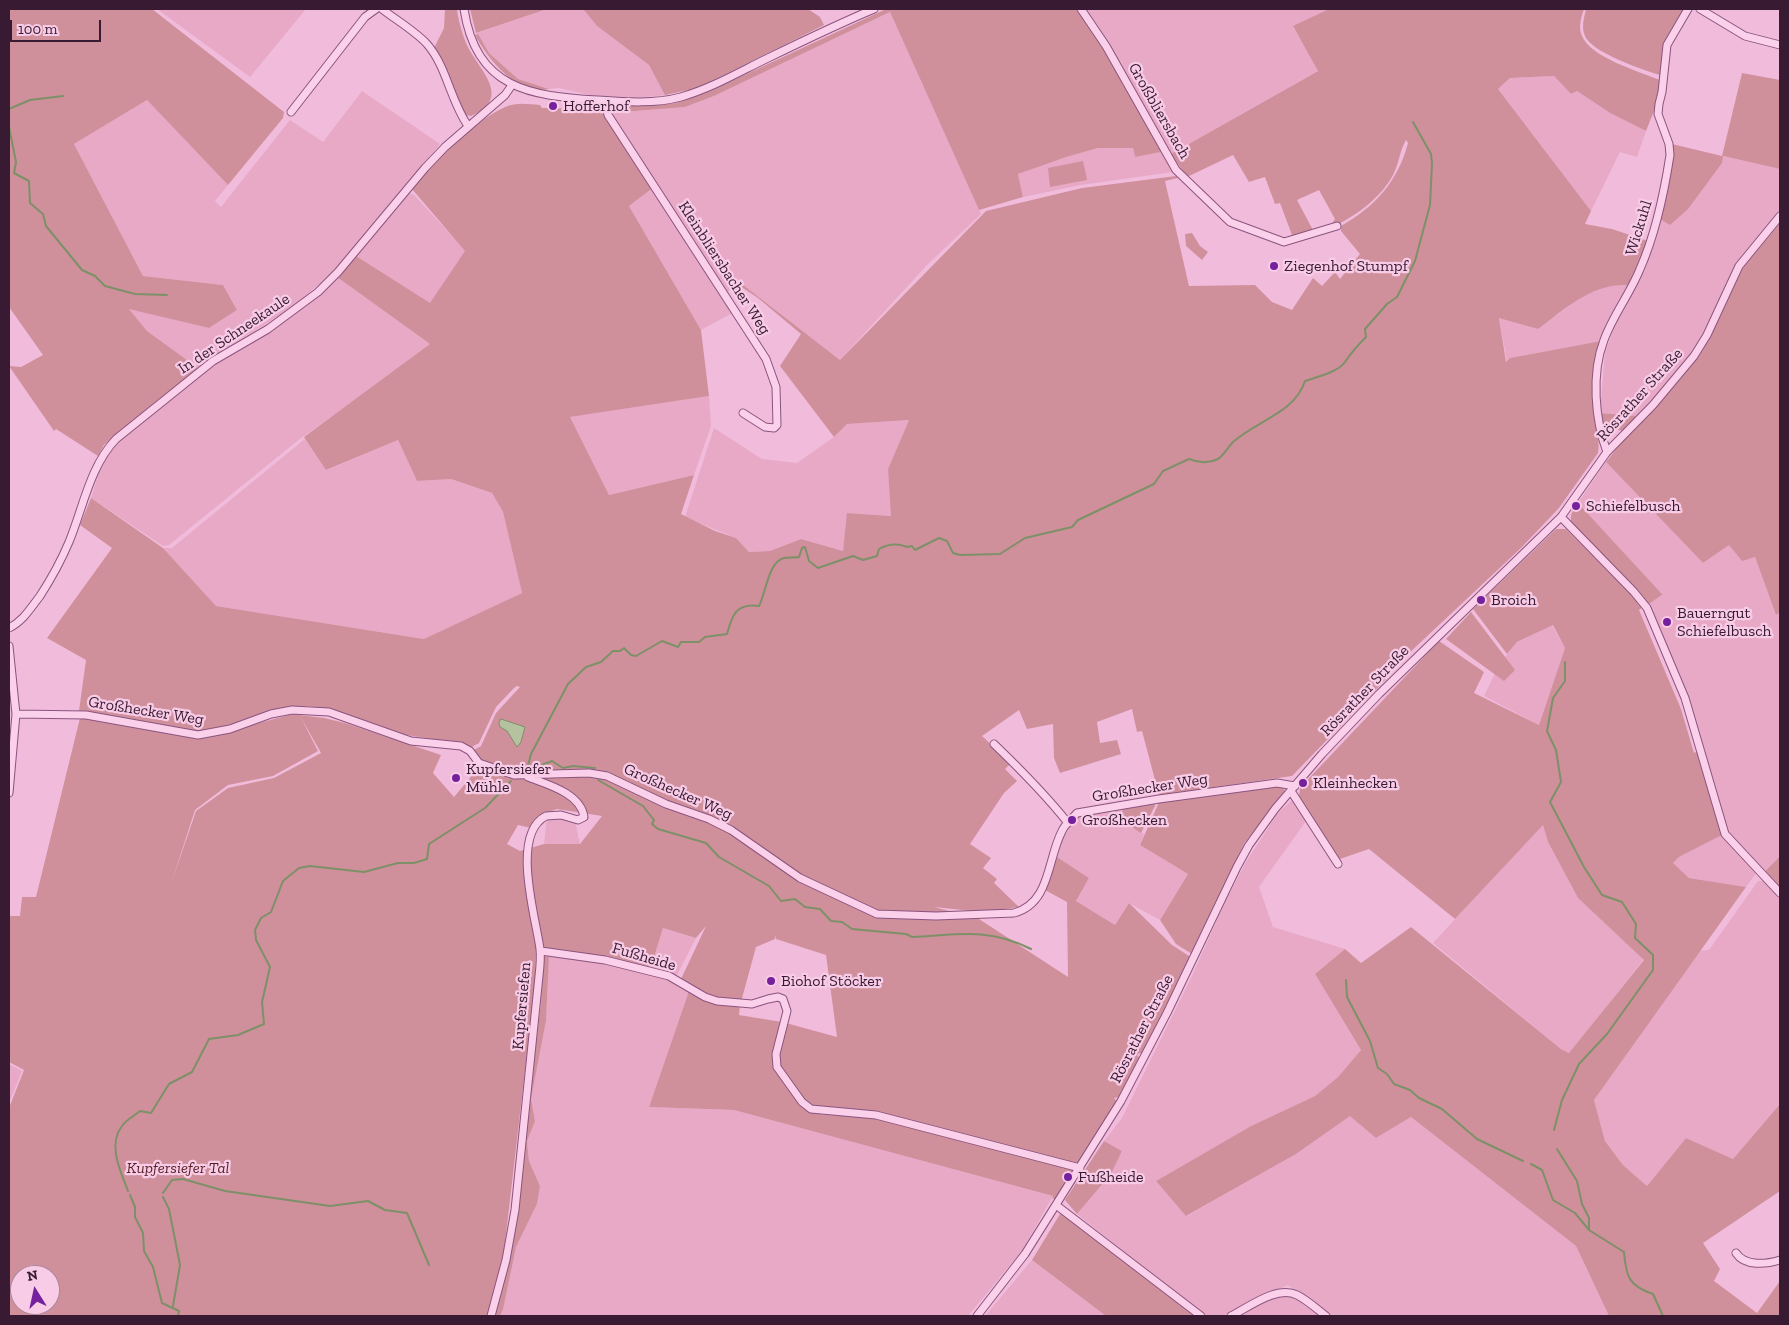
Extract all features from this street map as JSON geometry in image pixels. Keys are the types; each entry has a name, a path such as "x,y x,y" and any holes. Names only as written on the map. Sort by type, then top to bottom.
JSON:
{"street":[{"path":"291,112 365,17 376,9"},
{"path":"382,9 427,44 442,68 453,102 468,126"},
{"path":"464,9 468,30 474,46 488,66 512,85 551,97 653,102 693,93 874,9"},
{"name":"Großbliersbach","path":"1081,9 1106,46 1176,170 1230,222 1284,242 1337,226"},
{"name":"Wickuhl","path":"1607,452 1600,432 1596,406 1602,349 1614,318 1640,269 1654,233 1670,155 1669,144 1658,114 1666,54 1672,33 1688,9"},
{"path":"1700,9 1745,36 1780,45"},
{"name":"In der Schneekaule","path":"9,628 20,623 29,612 61,560 98,464 111,444 213,361 268,329 318,292 338,272 425,168 468,126 505,95 512,85"},
{"name":"Kleinbliersbacher Weg","path":"605,101 608,115 746,325 770,368 776,387 777,425 774,428 765,427 743,413"},
{"name":"Rösrather Straße","path":"977,1316 1013,1271 1037,1235 1080,1168 1147,1052 1249,845 1293,791 1379,694 1561,517 1607,452 1653,405 1694,356 1707,335 1739,266 1780,216"},
{"path":"1561,517 1647,608 1685,698 1725,834 1780,893"},
{"path":"9,646 16,714 9,793"},
{"name":"Großhecker Weg","path":"16,714 86,715 198,735 230,729 271,714 292,710 329,712 411,741 461,746 470,751 479,763 514,775 528,777 589,773 607,776 666,804 709,819 731,830 800,878 877,914 936,916 1014,913 1024,910 1042,890 1059,837 1077,813 1159,799 1277,783 1293,791"},
{"path":"994,744 1024,772 1034,787 1041,790 1068,823"},
{"name":"Kupfersiefen","path":"491,1316 506,1260 515,1210 532,1052 540,951 527,870 529,841 542,817 552,814 582,820 584,813 568,794 528,777"},
{"path":"1293,791 1338,864"},
{"name":"Fußheide","path":"540,951 605,960 669,976 705,997 717,1001 752,1004 778,997 783,999 787,1011 776,1054 777,1068 802,1102 811,1109 876,1115 1080,1168"},
{"path":"1056,1205 1201,1316"},
{"path":"1736,1253 1745,1260 1763,1265 1780,1260"},
{"path":"1231,1316 1269,1297 1285,1292 1298,1295 1326,1316"}],"shaded area":[{"path":"157,9 306,9 250,77"},
{"path":"547,9 583,9 597,26 649,65 666,95 635,98 590,95 559,88 549,89 518,79 489,53 477,33"},
{"path":"1083,9 1329,9 1293,27 1319,70 1171,154 1121,67 1122,63 1117,60"},
{"path":"890,12 981,214 927,265 840,360 738,281 727,293 610,113 685,107 714,96"},
{"path":"1554,76 1571,94 1577,91 1610,113 1646,131 1637,157 1620,152 1591,211 1498,89 1510,78"},
{"path":"362,91 440,144 331,274 286,312 220,351 198,368 147,331 128,308 209,328 237,310 223,285 143,276 74,144 147,100 228,185 215,201 221,207 290,120 323,142"},
{"path":"1098,148 1133,148 1135,157 1161,152 1173,172 1081,185 1023,197 1018,174 1060,158"},
{"path":"1722,156 1780,169 1780,210 1775,220 1756,241 1698,349 1660,393 1638,416 1600,413 1605,352 1617,319 1644,270 1655,243 1660,219"},
{"path":"654,187 736,311 701,330 629,206"},
{"path":"409,193 414,195 466,251 430,304 356,256"},
{"path":"337,277 430,344 374,387 301,438 169,545 163,546 91,498 103,459 117,440 227,355 270,331 313,300"},
{"path":"1615,284 1628,285 1610,317 1601,341 1510,358 1507,362 1499,317 1538,329 1584,295"},
{"path":"709,396 711,426 694,475 609,495 570,417"},
{"path":"909,420 888,469 892,516 848,513 843,551 801,539 770,551 749,552 736,538 685,517 714,428 762,459 797,463 834,437 847,424"},
{"path":"306,438 327,470 398,440 417,481 451,479 492,493 503,512 522,593 425,639 216,606 163,548 172,548"},
{"name":"Bauerngut Schiefelbusch","path":"1606,462 1703,563 1730,544 1755,557 1776,615 1780,612 1780,856 1762,873 1757,872 1746,887 1689,878 1673,863 1679,857 1722,835 1716,804 1688,706 1643,602 1649,604 1662,594 1578,503"},
{"name":"Broich","path":"1552,625 1565,648 1539,725 1484,696 1499,665 1516,643"},
{"path":"501,719 525,727 521,742 517,747 507,731 500,727"},
{"path":"1292,800 1296,801 1306,821 1259,887 1273,927 1345,949 1315,974 1361,1050 1338,1077 1315,1096 1251,1126 1156,1181 1187,1216 1296,1154 1351,1115 1376,1138 1411,1117 1576,1246 1609,1316 1329,1316 1288,1285 1223,1316 1205,1316 1077,1214 1111,1174 1122,1151 1104,1141 1122,1118 1192,976 1225,902 1246,862 1277,814"},
{"path":"1123,807 1118,817 1144,834 1140,845 1188,874 1160,920 1129,903 1115,925 1076,901 1089,878 1057,857 1062,839 1078,815"},
{"path":"547,817 575,821 580,844 544,844"},
{"path":"1543,824 1548,842 1578,898 1644,959 1570,1053 1561,1049 1433,943"},
{"path":"1758,881 1765,881 1780,897 1780,1104 1733,1159 1686,1138 1647,1186 1623,1165 1605,1141 1594,1100 1699,951 1709,950"},
{"path":"663,928 696,938 676,977 650,970"},
{"path":"547,953 610,963 675,982 689,991 649,1107 734,1110 1053,1196 1021,1252 968,1316 500,1316 516,1247 537,1204 540,1186 529,1161 527,1141 535,1121 531,1099 546,1021 549,957 543,956"},
{"path":"9,1064 22,1071 9,1103"},
{"path":"1032,1260 1106,1316 985,1316"},
{"path":"1282,1294 1291,1295 1320,1316 1235,1316"}],"green space":[{"path":"9,9 152,9 284,112 283,118 228,185 147,100 74,144 143,276 223,285 237,310 209,328 129,309 147,331 198,368 117,433 104,445 98,456 56,429 54,431 9,366 21,367 43,355 9,307"},
{"path":"445,9 457,9 466,43 489,82 492,91 490,100 484,108 471,116 464,115 441,58 434,48 444,28"},
{"path":"470,9 547,9 476,33"},
{"path":"583,9 808,9 820,17 824,25 698,88 665,95 649,65 597,26"},
{"path":"886,9 1079,9 1137,103 1161,152 1135,157 1133,148 1098,148 1066,157 1018,174 1023,197 979,210 890,12 714,96 685,107 610,113 608,105 645,106 676,103 710,91"},
{"name":"Kupfersiefer Tal","path":"1329,9 1584,9 1580,29 1587,44 1616,63 1660,80 1654,111 1646,131 1610,113 1577,91 1571,94 1554,76 1510,78 1498,89 1591,211 1585,224 1612,229 1648,241 1628,285 1615,285 1591,293 1569,306 1538,329 1499,318 1506,362 1510,358 1601,341 1593,395 1598,453 1559,508 1521,548 1390,673 1382,671 1387,678 1292,776 1159,795 1142,731 1137,732 1132,709 1097,722 1100,743 1117,740 1121,754 1060,773 1054,758 1053,724 1027,729 1019,710 982,736 1011,763 1005,769 1017,781 1004,793 970,844 991,858 983,868 997,879 994,883 1019,907 982,912 934,907 979,919 1068,977 1067,902 1045,890 1057,857 1089,878 1076,901 1115,925 1129,903 1172,945 1189,956 1189,960 1142,1054 1139,1053 1137,1056 1141,1058 1120,1097 1114,1098 1117,1102 1078,1163 1072,1164 876,1114 809,1106 781,1068 777,1059 786,1023 837,1037 826,955 776,939 776,935 775,939 756,947 741,1002 709,998 681,979 706,926 696,938 663,928 650,970 542,947 536,948 535,984 503,1260 488,1316 9,1316 9,1108 24,1070 9,1062 9,916 20,916 22,897 36,897 80,718 198,739 297,713 299,715 324,718 345,723 441,755 433,773 454,797 480,766 485,763 472,751 481,746 496,713 520,687 514,688 496,707 479,743 470,748 458,743 400,734 330,709 307,706 269,712 225,727 196,734 79,711 86,660 47,638 112,548 80,525 91,498 163,548 216,606 424,639 522,593 503,512 492,493 451,479 417,481 398,440 326,470 304,437 430,344 337,277 356,256 430,303 465,251 412,189 420,178 454,143 493,113 509,105 527,104 540,105 542,108 601,109 654,187 629,206 701,330 709,396 570,417 609,495 694,475 681,514 715,531 736,538 749,552 770,551 801,539 843,551 847,513 891,516 888,469 909,420 847,424 834,437 780,366 801,334 758,298 737,284 738,281 840,360 986,211 1082,188 1176,176 1178,178 1165,181 1189,286 1255,285 1272,302 1292,310 1313,278 1322,286 1335,272 1340,279 1360,254 1341,231 1341,226 1353,219 1384,192 1404,157 1408,143 1406,140 1396,169 1389,182 1374,199 1347,220 1328,229 1335,219 1319,190 1297,200 1314,232 1295,237 1292,235 1280,203 1275,204 1265,177 1249,182 1233,155 1187,177 1171,154 1318,71 1293,26","holes":["300,716 321,753 274,778 228,788 196,811 171,884 195,810 228,785 273,776 318,751","557,809 602,816 580,844 544,844 520,851 507,844 518,825 531,828 543,814"]},
{"path":"1586,9 1686,9 1665,45 1660,75 1618,60 1589,42 1583,29"},
{"path":"478,34 489,53 518,79 549,89 537,90 526,87 505,74 488,55 475,35"},
{"path":"1742,73 1780,80 1780,169 1723,156 1722,163 1688,209 1670,225 1660,219 1673,161 1672,144 1722,156"},
{"path":"1083,161 1087,180 1050,187 1048,168"},
{"path":"1780,223 1780,612 1776,615 1755,557 1742,561 1729,545 1703,563 1606,462 1629,433 1662,401 1702,351 1745,264"},
{"path":"1192,233 1200,246 1208,252 1202,260 1186,246 1185,234"},
{"path":"1600,413 1638,416 1623,431 1601,426"},
{"path":"1578,503 1663,594 1649,604 1574,528 1571,515"},
{"path":"1556,529 1566,529 1643,607 1639,610 1681,709 1694,753 1698,751 1722,835 1679,857 1673,863 1689,878 1746,887 1594,1100 1605,1141 1623,1165 1647,1186 1686,1138 1733,1159 1780,1104 1780,1191 1703,1243 1720,1269 1714,1281 1757,1313 1780,1281 1780,1316 1609,1316 1576,1246 1411,1117 1376,1138 1350,1116 1296,1154 1186,1216 1156,1181 1251,1126 1315,1096 1338,1077 1361,1050 1315,974 1345,949 1361,963 1411,927 1561,1049 1569,1053 1644,960 1578,898 1548,842 1543,825 1455,919 1369,849 1337,860 1299,796 1300,788 1439,641 1484,672 1474,693 1539,725 1565,648 1553,625 1517,642 1507,654 1473,609"},
{"path":"1471,612 1515,670 1504,681 1446,639"},
{"path":"1276,785 1282,786 1285,791 1245,842 1192,954 1176,944 1160,920 1188,874 1140,845 1160,800"},
{"path":"1154,801 1155,806 1141,833 1118,818 1125,806"},
{"path":"1780,856 1780,888 1765,871"},
{"path":"543,956 549,957 546,1021 531,1099 535,1121 527,1141 529,1161 540,1186 537,1204 516,1247 503,1309 500,1316 494,1316 509,1261 541,1003"},
{"path":"689,991 707,1002 740,1006 739,1015 782,1022 774,1052 780,1077 806,1110 824,1115 864,1116 908,1125 1076,1169 1057,1200 1052,1198 1053,1196 734,1110 649,1107"},
{"path":"1104,1141 1122,1151 1111,1174 1077,1214 1065,1200"},
{"path":"1060,1214 1069,1217 1198,1316 1106,1316 1032,1260"}],"waterway":[{"path":"9,109 30,100 63,96"},
{"path":"527,770 531,754 568,684 586,667 601,662 613,651 620,651 624,648 631,655 636,656 662,641 678,647 681,642 699,642 705,637 727,634 736,612 745,606 759,606 774,565 784,558 799,557 802,548 805,547 809,561 818,568 853,556 863,560 877,556 879,549 889,545 912,546 915,550 939,538 947,541 953,553 960,555 1000,554 1025,538 1072,527 1078,520 1154,484 1163,471 1189,459 1204,462 1218,459 1243,434 1284,409 1300,392 1305,381 1327,374 1342,366 1366,337 1365,329 1387,304 1397,297 1415,261 1430,205 1431,154 1413,122"},
{"path":"9,127 16,162 14,173 29,181 30,203 43,214 46,226 82,270 95,276 105,286 135,294 167,295"},
{"path":"1554,1130 1562,1100 1579,1064 1607,1034 1653,970 1653,955 1635,938 1636,924 1622,902 1602,895 1584,867 1550,802 1561,782 1556,750 1547,731 1553,698 1565,681 1565,662"},
{"path":"528,766 534,768 552,761 563,768 573,766 595,768"},
{"path":"598,780 643,806 654,820 652,824 658,829 706,843 719,857 769,886 781,901 795,899 805,907 820,909 831,921 842,922 852,929 906,934 912,937 959,934 987,935 1015,942 1031,949"},
{"path":"128,1191 115,1150 118,1133 124,1124 140,1111 151,1113 169,1084 192,1072 209,1039 238,1035 264,1024 262,1002 270,967 256,940 255,930 261,918 271,912 283,881 299,868 310,866 364,872 398,863 414,863 427,859 429,844 485,808 511,781"},
{"path":"1346,980 1347,997 1370,1041 1378,1068 1387,1074 1394,1084 1410,1090 1419,1098 1442,1109 1477,1139 1523,1161"},
{"path":"1557,1149 1577,1181 1582,1204 1589,1218 1589,1230 1624,1252 1626,1268 1630,1279 1639,1288 1653,1294 1663,1316"},
{"path":"1531,1164 1542,1170 1553,1200 1575,1213 1589,1230"},
{"path":"163,1193 172,1180 183,1179 225,1191 330,1206 368,1201 385,1210 407,1213 429,1265"},
{"path":"130,1195 135,1207 135,1217 143,1233 144,1251 153,1267 162,1303 179,1311 178,1316"},
{"path":"163,1197 169,1209 180,1265 173,1306"}],"place":[{"name":"Hofferhof","path":"553,106"},
{"name":"Ziegenhof Stumpf","path":"1274,266"},
{"name":"Schiefelbusch","path":"1576,506"},
{"name":"Broich","path":"1481,600"},
{"name":"Bauerngut Schiefelbusch","path":"1667,622"},
{"name":"Kupfersiefer Mühle","path":"456,778"},
{"name":"Kleinhecken","path":"1303,783"},
{"name":"Großhecken","path":"1072,820"},
{"name":"Biohof Stöcker","path":"771,981"},
{"name":"Fußheide","path":"1068,1177"}]}
